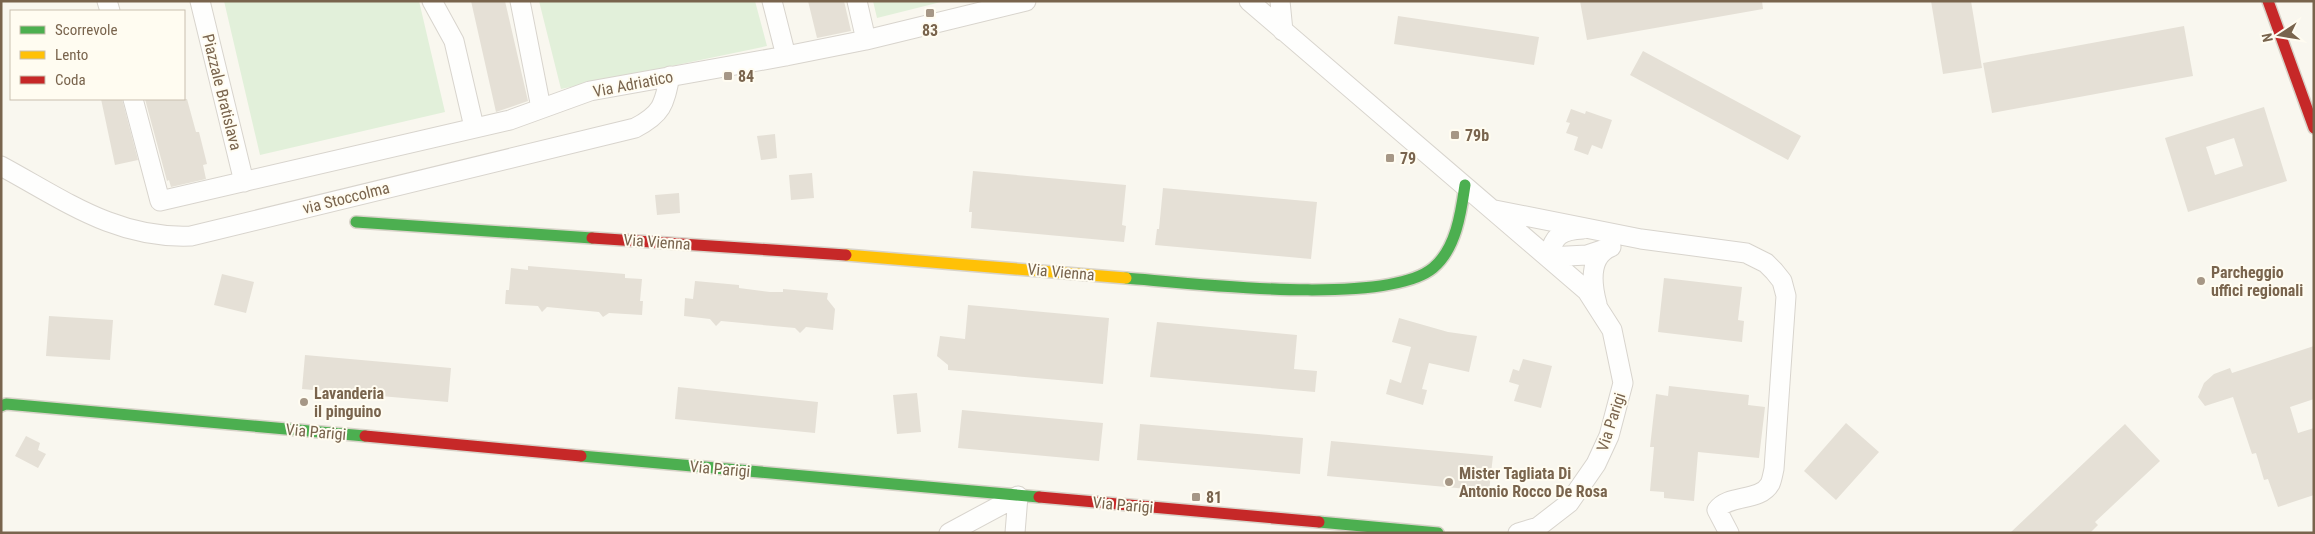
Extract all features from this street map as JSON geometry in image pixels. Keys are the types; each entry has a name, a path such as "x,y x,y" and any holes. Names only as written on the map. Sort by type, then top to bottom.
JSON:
{"street":[{"name":"Piazzale Bratislava","path":"200,1 244,182"},
{"path":"432,1 454,41 474,127"},
{"path":"520,1 541,108"},
{"path":"772,1 786,56"},
{"path":"857,1 866,40"},
{"name":"Via Adriatico","path":"133,100 160,201 510,120 590,91 866,40 1026,1"},
{"path":"1249,1 1465,185"},
{"path":"1280,1 1282,31"},
{"path":"2268,1 2314,128"},
{"path":"2284,10 2284,47"},
{"name":"via Stoccolma","path":"1,166 114,226 143,234 169,237 190,236 635,128 652,120 664,105 670,76"},
{"name":"Via Parigi","path":"1465,185 1587,292 1612,330 1623,383 1609,436 1596,464 1569,503 1538,527 1518,533"},
{"name":"Via Vienna","path":"356,222 856,255 1269,290 1330,290 1411,280 1432,270 1448,250 1455,232 1465,185"},
{"path":"1494,210 1641,239 1746,253 1766,263 1782,281 1786,296 1774,469 1770,484 1764,491 1722,504 1717,510 1729,533"},
{"path":"1594,229 1574,230 1560,234 1552,242 1548,257 1587,255 1641,239"},
{"path":"1597,307 1592,286 1593,269 1598,258 1608,248"},
{"name":"Via Parigi","path":"1,406 6,404 1438,533"},
{"path":"949,533 1018,496"},
{"path":"1015,533 1018,496"}],"green space":[{"path":"224,1 419,1 445,112 260,155"},
{"path":"539,1 755,1 767,46 561,89"},
{"path":"873,1 945,1 877,18"}],"building":[{"path":"471,1 505,1 528,101 496,112"},
{"path":"808,1 844,1 851,31 817,38"},
{"path":"1580,1 1762,1 1763,9 1587,40"},
{"path":"1931,1 1971,1 1982,68 1943,74"},
{"path":"1398,16 1539,37 1534,65 1394,44"},
{"path":"2184,26 2193,76 1992,113 1983,63"},
{"path":"1643,51 1801,136 1788,160 1630,75"},
{"path":"187,99 196,132 199,132 207,164 203,165 206,179 171,187 169,180 167,181 145,100"},
{"path":"101,100 122,100 138,160 115,165"},
{"path":"2264,107 2287,181 2188,212 2165,138","holes":["2234,138 2243,166 2215,175 2206,147"]},
{"path":"1571,109 1585,114 1586,111 1612,120 1602,149 1592,145 1588,155 1574,150 1578,137 1566,133 1570,123 1566,122"},
{"path":"775,134 777,158 761,160 757,136"},
{"path":"973,171 1126,185 1122,225 1126,226 1124,242 971,228 972,212 969,212"},
{"path":"812,173 814,198 791,200 789,175"},
{"path":"1163,188 1317,202 1311,259 1155,245 1157,229 1159,229"},
{"path":"679,193 680,213 657,215 655,195"},
{"path":"528,266 625,274 625,278 642,279 640,301 643,301 642,315 609,313 603,317 599,312 547,307 542,312 538,306 505,304 506,290 509,290 511,268 528,270"},
{"path":"222,274 254,282 246,313 214,305"},
{"path":"1664,278 1742,287 1738,320 1744,321 1742,342 1658,332"},
{"path":"695,281 739,285 739,288 770,292 783,292 783,289 828,293 827,299 835,309 833,330 806,327 800,333 795,328 721,321 716,326 710,319 684,316 685,298 693,299"},
{"path":"968,305 1109,318 1103,384 948,370 948,365 937,356 940,336 965,339"},
{"path":"49,316 113,320 110,360 46,356"},
{"path":"1399,318 1448,332 1477,336 1469,372 1429,363 1422,389 1427,390 1423,405 1386,394 1390,379 1401,383 1411,347 1392,342"},
{"path":"1157,322 1297,335 1294,369 1317,371 1315,392 1150,377"},
{"path":"2314,346 2314,399 2290,407 2298,433 2314,428 2314,495 2278,507 2268,479 2264,480 2256,453 2252,454 2233,397 2205,406 2198,397 2204,383 2214,374 2230,368 2232,373"},
{"path":"305,355 451,368 448,402 302,389"},
{"path":"1523,359 1552,366 1541,408 1514,401 1519,385 1509,382 1513,369 1519,371"},
{"path":"1669,386 1749,395 1748,405 1765,407 1759,458 1698,452 1694,501 1664,498 1664,492 1650,491 1654,447 1650,447 1656,394 1668,396"},
{"path":"678,387 818,402 815,433 675,419"},
{"path":"917,393 921,432 897,434 893,395"},
{"path":"962,410 1103,423 1099,461 958,448"},
{"path":"1846,423 1879,452 1836,500 1804,471"},
{"path":"1140,424 1303,438 1300,474 1137,460"},
{"path":"2125,424 2160,461 2095,522 2098,525 2090,533 2010,533"},
{"path":"26,436 40,443 38,450 46,454 38,468 15,456"},
{"path":"1331,441 1493,456 1489,491 1327,476"}],"traffic: fast":[{"path":"1126,278 1286,290 1332,290 1374,287 1409,280 1433,268 1447,251 1456,230 1465,185"},
{"path":"356,222 592,238"},
{"path":"1,406 6,404 365,436"},
{"path":"581,456 1039,497"},
{"path":"1319,522 1438,533"}],"traffic: slow":[{"path":"846,255 1126,278"}],"traffic: jam":[{"path":"2268,1 2314,128"},
{"path":"592,238 846,255"},
{"path":"365,436 581,456"},
{"path":"1039,497 1319,522"}],"place":[{"name":"83","path":"930,13"},
{"name":"84","path":"728,76"},
{"name":"79b","path":"1455,135"},
{"name":"79","path":"1390,158"},
{"name":"Parcheggio uffici regionali","path":"2201,281"},
{"name":"Lavanderia il pinguino","path":"304,402"},
{"name":"Mister Tagliata Di Antonio Rocco De Rosa","path":"1449,482"},
{"name":"81","path":"1196,497"}]}
